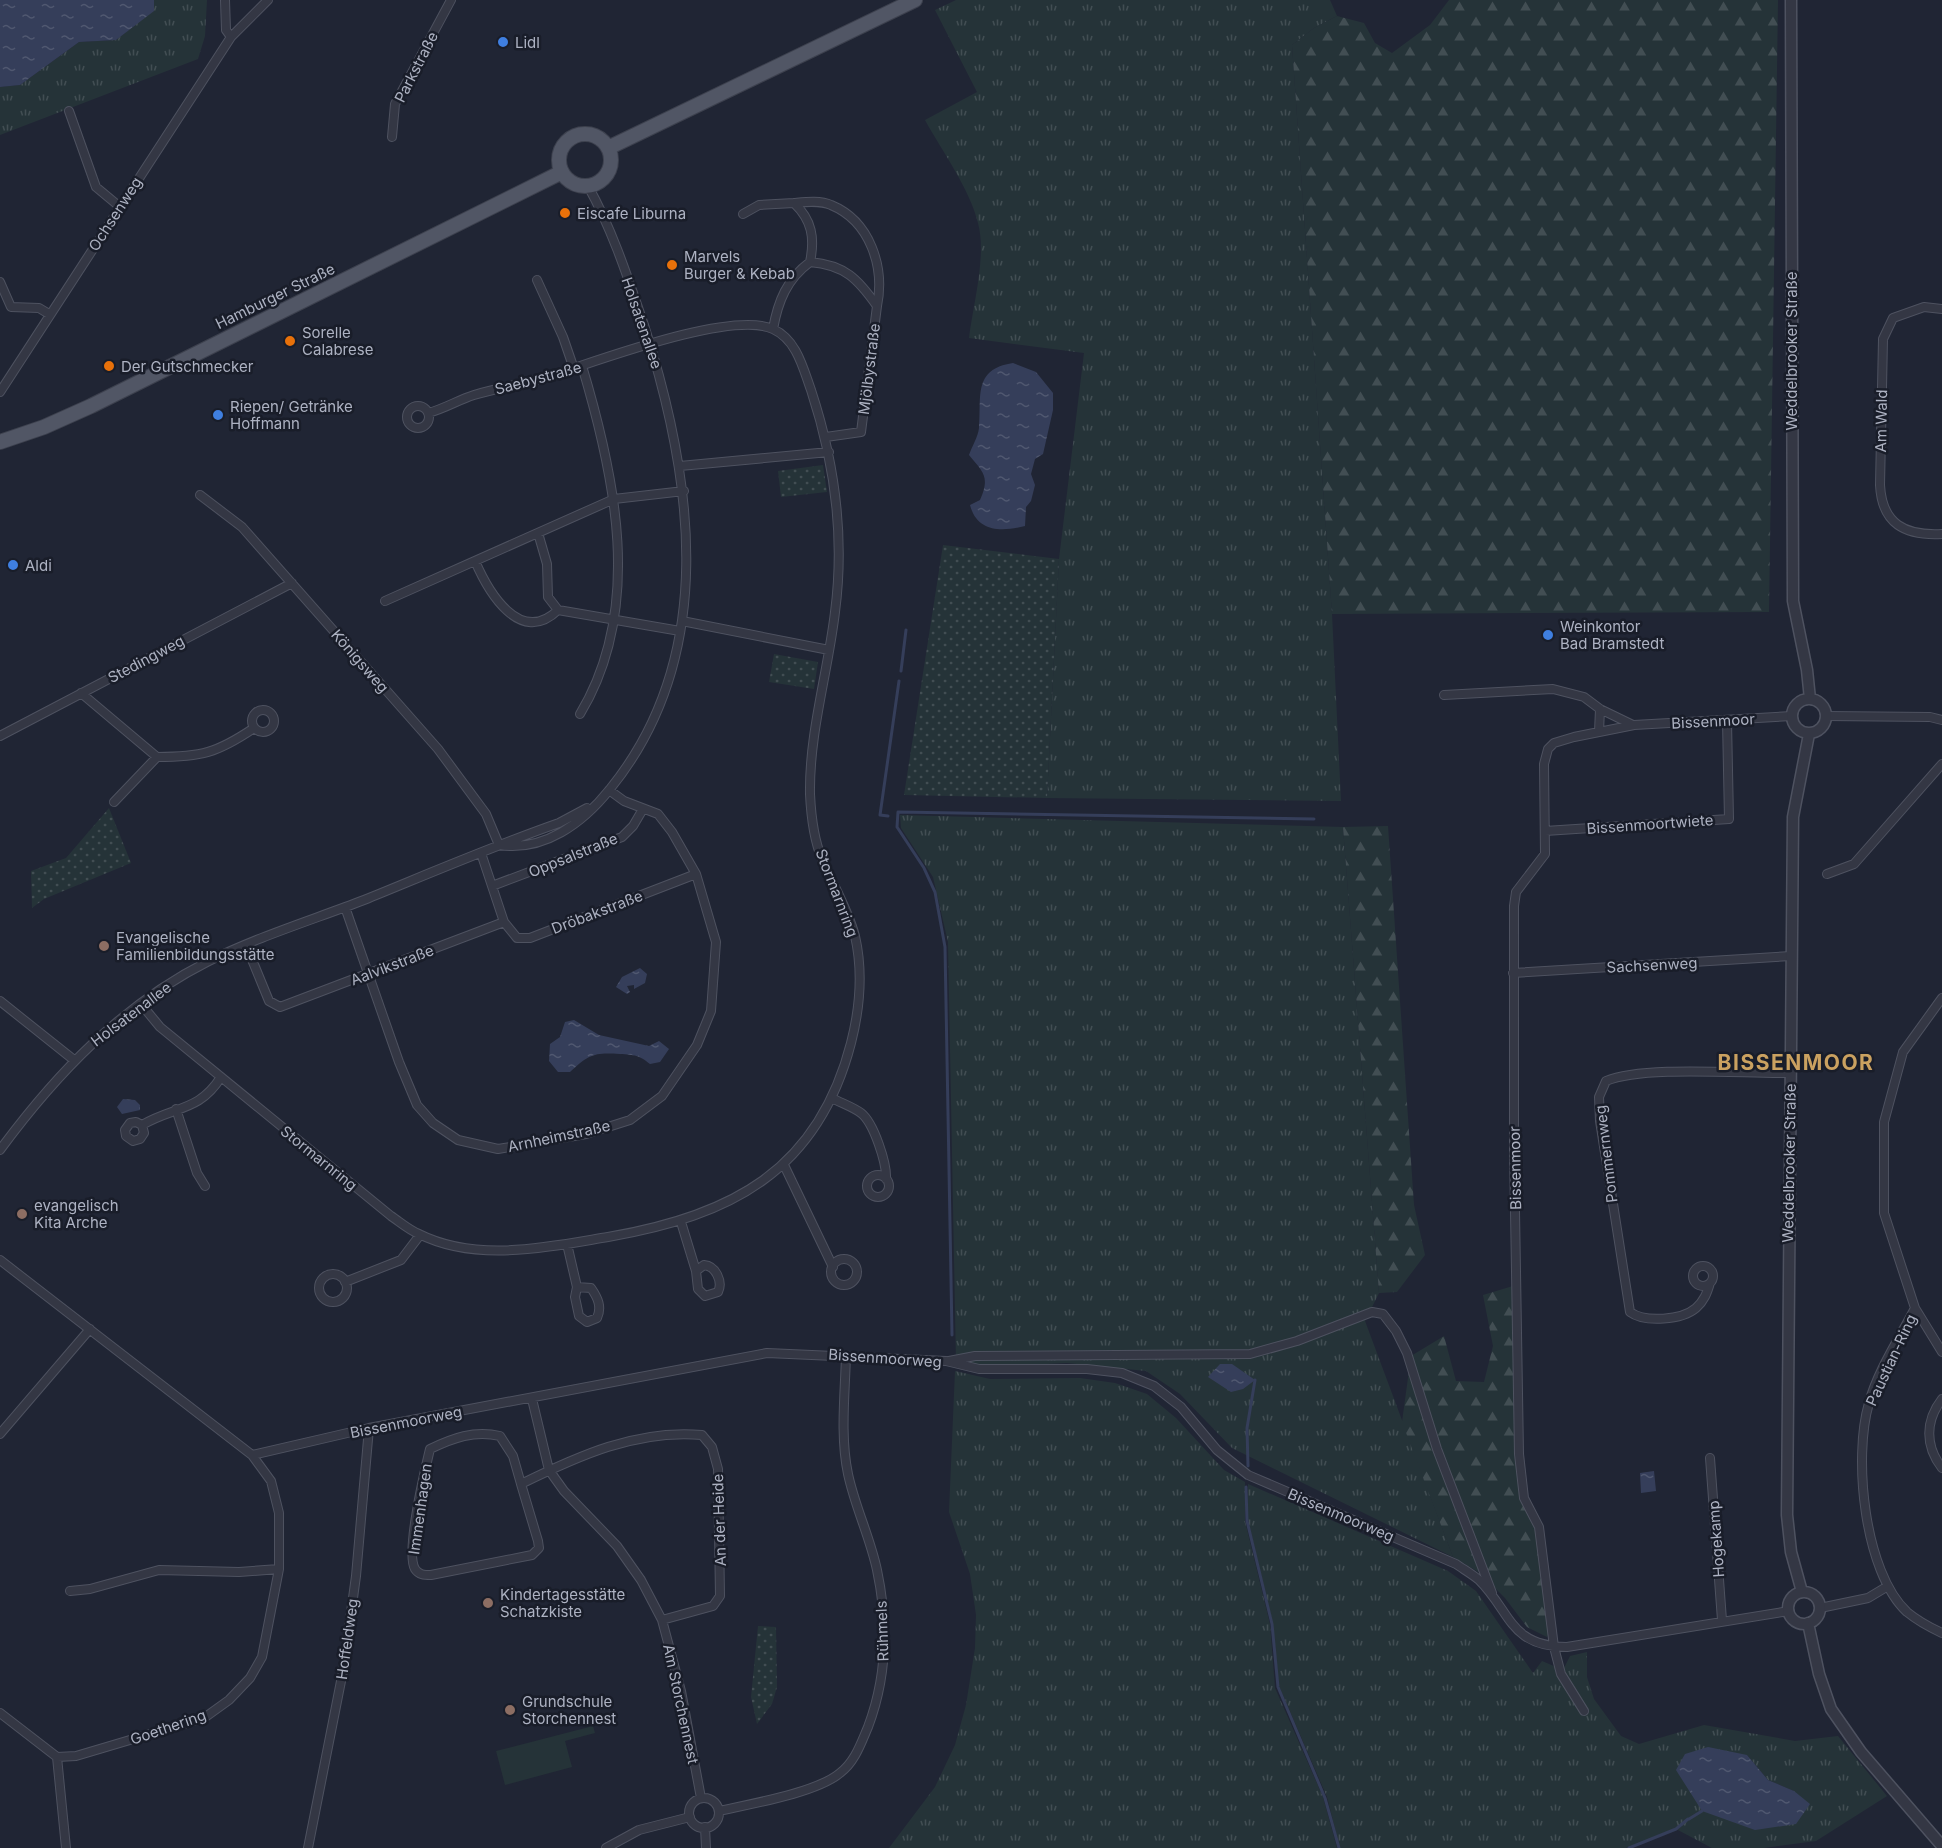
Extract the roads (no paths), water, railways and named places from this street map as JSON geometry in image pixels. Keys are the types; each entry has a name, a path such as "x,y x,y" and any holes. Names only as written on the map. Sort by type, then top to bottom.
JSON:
{"main road":[{"path":"608,148 915,0"},
{"path":"579,135 590,135 601,139 608,148 611,158 605,176 588,186 578,185 562,172 559,161 561,149 568,140 579,135"},
{"name":"Hamburger Straße","path":"0,442 44,427 91,406 562,172"}],"street":[{"path":"225,0 226,30 231,37"},
{"name":"Ochsenweg","path":"0,392 231,37 268,0"},
{"name":"Parkstraße","path":"392,138 395,104 451,0"},
{"name":"Weddelbrooker Straße","path":"1791,0 1793,601 1807,670 1810,699"},
{"path":"69,111 96,187 120,207"},
{"name":"Holsatenallee","path":"0,1150 41,1096 106,1030 200,966 246,945 559,823 599,802 627,768 651,726 669,675 680,631 687,572 684,491 669,411 650,345 620,259 588,186"},
{"path":"650,345 726,325 751,323 773,329 782,295 790,279 810,262 812,230 805,213 794,203"},
{"name":"Mjölbystraße","path":"743,214 759,205 830,204 853,219 867,234 880,278 861,432 826,437"},
{"name":"Mjölbystraße","path":"810,262 831,264 860,282 877,306"},
{"path":"537,280 578,367 602,434 614,499 618,562 613,619 603,660 580,714"},
{"path":"0,282 11,307 39,308 49,314"},
{"name":"Am Wald","path":"1942,309 1924,308 1893,318 1883,339 1880,485 1881,503 1890,518 1901,528 1914,534 1942,534"},
{"name":"Stormarnring","path":"141,1004 160,1027 391,1216 420,1235 456,1246 493,1250 567,1244 681,1222 741,1195 784,1166 815,1127 844,1071 856,1023 861,980 855,935 820,855 812,813 812,757 840,566 836,494 826,437 799,354 783,336 773,329"},
{"name":"Saebystraße","path":"428,413 470,396 650,345"},
{"path":"680,466 829,452"},
{"path":"385,601 614,499 684,491"},
{"name":"Königsweg","path":"200,495 236,520 438,749 486,814 499,845"},
{"path":"538,533 547,564 548,597 558,610 680,631"},
{"path":"475,561 490,590 502,606 517,619 530,622 545,620 558,610"},
{"name":"Stedingweg","path":"0,736 292,583"},
{"path":"682,621 829,650"},
{"name":"Bissenmoor","path":"1444,695 1553,689 1584,697 1600,709 1634,725"},
{"path":"81,693 157,757 195,757 231,744 254,728"},
{"path":"1810,699 1823,706 1826,716 1819,730 1809,734 1799,730 1792,716 1799,702 1810,699"},
{"path":"1599,732 1600,709"},
{"name":"Bissenmoor","path":"1584,1711 1561,1674 1554,1647 1539,1527 1524,1498 1519,1454 1513,973 1516,892 1545,854 1544,764 1548,749 1561,740 1634,725 1792,716"},
{"path":"1826,716 1930,717 1942,720"},
{"name":"Bissenmoortwiete","path":"1545,831 1729,819 1727,721"},
{"name":"Weddelbrooker Straße","path":"1802,1592 1791,1552 1787,1515 1792,817 1809,734"},
{"path":"114,802 157,757"},
{"path":"1827,874 1854,864 1942,764"},
{"name":"Arnheimstraße","path":"345,907 399,1062 417,1105 434,1124 458,1140 498,1149 586,1134 630,1120 662,1096 696,1045 711,1011 716,942 696,874 672,832 658,814 643,809 609,790"},
{"name":"Oppsalstraße","path":"492,886 622,837 633,826 643,809"},
{"path":"481,853 504,922"},
{"name":"Dröbakstraße","path":"504,922 517,938 530,938 696,874"},
{"name":"Aalvikstraße","path":"246,945 269,1001 280,1007 504,922"},
{"name":"Sachsenweg","path":"1513,973 1791,956"},
{"name":"Paustian-Ring","path":"1942,998 1903,1052 1884,1122 1884,1218 1915,1308 1942,1352"},
{"path":"0,1001 74,1060"},
{"name":"Pommernweg","path":"1710,1283 1707,1295 1699,1305 1686,1314 1648,1319 1630,1312 1600,1122 1599,1097 1606,1082 1619,1076 1663,1073 1790,1073"},
{"path":"142,1125 176,1109 194,1105 211,1092 221,1077"},
{"path":"832,1098 862,1114 868,1122 887,1167 886,1179"},
{"path":"176,1109 197,1173 205,1186"},
{"path":"784,1166 833,1267"},
{"path":"681,1222 696,1270"},
{"path":"345,1282 401,1260 420,1235"},
{"path":"567,1244 577,1287"},
{"path":"0,1260 252,1455"},
{"name":"Paustian-Ring","path":"1915,1308 1869,1401 1860,1441 1861,1484 1888,1586 1906,1611 1925,1626 1942,1633"},
{"path":"946,1361 975,1356 1250,1354 1297,1341 1372,1312 1383,1314 1396,1331 1407,1353 1437,1449 1497,1605"},
{"path":"0,1434 90,1329"},
{"name":"Bissenmoorweg","path":"252,1455 369,1428 767,1353 946,1361 979,1369 1087,1369 1122,1373 1154,1386 1181,1407 1217,1450 1248,1474 1456,1564 1479,1580 1519,1632 1535,1642 1554,1647 1567,1647 1722,1620 1789,1611"},
{"name":"Rühmels","path":"718,1811 817,1785 840,1773 857,1753 877,1702 883,1668 884,1619 877,1569 848,1472 844,1414 846,1355"},
{"name":"Am Storchennest","path":"532,1399 549,1470 570,1498 617,1546 641,1580 662,1620 681,1691 701,1798"},
{"path":"1942,1399 1930,1419 1929,1443 1942,1468"},
{"name":"Hoffeldweg","path":"308,1848 343,1671 356,1576 369,1428"},
{"name":"Immenhagen","path":"482,1432 500,1436 513,1456 520,1484 538,1541 537,1553 431,1575 422,1575 416,1571 413,1539 430,1449 451,1439 482,1432"},
{"name":"An der Heide","path":"549,1470 603,1447 673,1435 702,1436 712,1447 718,1469 720,1596 713,1606 662,1620"},
{"name":"Goethering","path":"57,1757 76,1756 204,1718 229,1700 250,1678 262,1657 279,1569 279,1513 271,1481 252,1455"},
{"name":"Hogekamp","path":"1710,1458 1722,1620"},
{"path":"520,1484 549,1470"},
{"path":"70,1591 90,1589 159,1570 239,1572 279,1569"},
{"path":"1820,1608 1868,1598 1888,1586"},
{"path":"1802,1592 1815,1596 1820,1608 1817,1618 1808,1623 1794,1620 1789,1611 1793,1596 1802,1592"},
{"path":"1808,1623 1819,1674 1831,1709 1861,1752 1942,1846"},
{"path":"0,1713 57,1757 66,1848"},
{"path":"701,1798 711,1799 718,1811 715,1822 705,1827 696,1825 690,1817 693,1803 701,1798"},
{"path":"606,1848 639,1830 690,1817"},
{"path":"705,1827 705,1848"}],"water":[{"path":"0,0 154,0 154,11 116,40 79,42 20,85 0,87"},
{"path":"1013,363 1036,372 1053,393 1053,410 1043,454 1035,459 1031,474 1035,485 1031,501 1026,507 1025,526 999,529 984,525 973,514 970,505 980,500 985,480 982,471 969,455 978,431 980,396 985,378 1000,366"},
{"path":"640,968 647,974 645,983 634,989 634,985 627,986 630,992 627,994 616,987 622,977"},
{"path":"574,1020 599,1035 649,1046 659,1041 669,1049 660,1062 650,1064 633,1055 604,1053 582,1061 570,1072 558,1072 549,1061 550,1044 560,1037 565,1022"},
{"path":"123,1099 135,1100 140,1105 140,1110 122,1114 117,1107"},
{"path":"1220,1364 1232,1364 1255,1380 1243,1389 1231,1392 1208,1377"},
{"path":"1654,1471 1656,1491 1641,1493 1640,1473"},
{"path":"1708,1747 1747,1755 1768,1780 1794,1791 1810,1804 1796,1824 1755,1830 1702,1811 1676,1770 1685,1754"}],"waterway":[{"path":"901,671 906,630"},
{"path":"888,816 880,815 899,681"},
{"path":"952,1335 945,947 935,892 924,868 897,827 898,812 1314,819"},
{"path":"1248,1466 1247,1428 1255,1380"},
{"path":"1246,1487 1247,1521 1272,1624 1278,1687 1325,1798 1339,1848"},
{"path":"1689,1819 1702,1811"},
{"path":"1629,1848 1676,1829 1688,1819"}],"place":[{"name":"Lidl","path":"503,42"},
{"name":"Eiscafe Liburna","path":"565,213"},
{"name":"Marvels Burger & Kebab","path":"672,265"},
{"name":"Sorelle Calabrese","path":"290,341"},
{"name":"Der Gutschmecker","path":"109,366"},
{"name":"Riepen/ Getränke Hoffmann","path":"218,415"},
{"name":"Aldi","path":"13,565"},
{"name":"Weinkontor Bad Bramstedt","path":"1548,635"},
{"name":"Evangelische Familienbildungsstätte","path":"104,946"},
{"name":"evangelisch Kita Arche","path":"22,1214"},
{"name":"Kindertagesstätte Schatzkiste","path":"488,1603"},
{"name":"Grundschule Storchennest","path":"510,1710"}],"district":[{"name":"BISSENMOOR","path":"1796,1062"}]}
